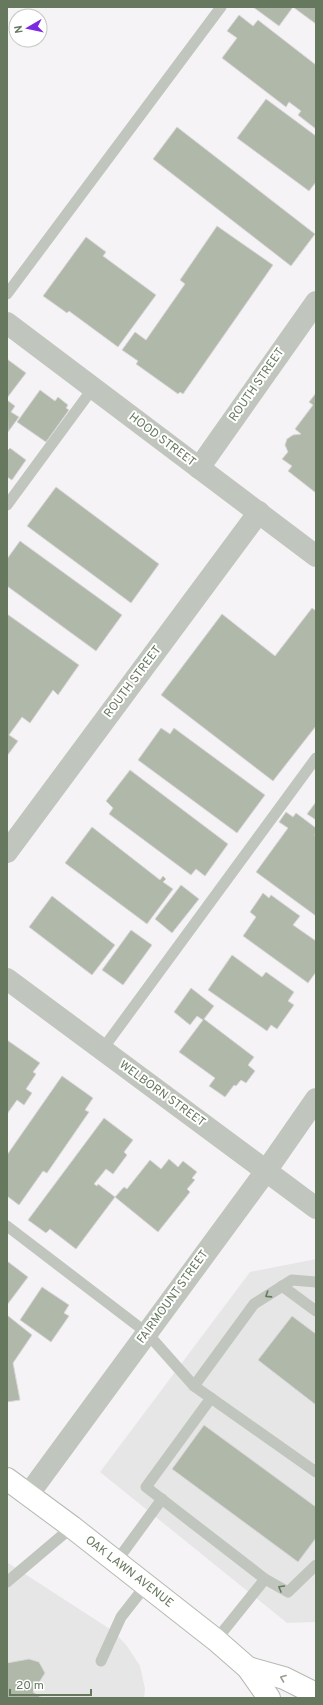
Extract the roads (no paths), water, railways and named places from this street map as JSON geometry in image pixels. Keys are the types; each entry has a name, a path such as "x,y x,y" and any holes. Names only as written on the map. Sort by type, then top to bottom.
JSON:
{"main road":[{"name":"OAK LAWN AVENUE","path":"7,1479 72,1527 216,1640 248,1668 269,1698"},
{"name":"OAK LAWN AVENUE","path":"248,1668 284,1678 316,1694"}],"street":[{"name":"ROUTH STREET","path":"199,468 316,302"},
{"name":"HOOD STREET","path":"7,323 316,556"},
{"name":"ROUTH STREET","path":"7,852 259,512"},
{"name":"WELBORN STREET","path":"7,979 316,1208"},
{"name":"FAIRMOUNT STREET","path":"28,1495 266,1171 316,1099"}],"lane":[{"path":"7,294 221,7"},
{"path":"7,505 92,388"},
{"path":"102,1050 316,758"},
{"path":"7,1226 147,1333 194,1386 316,1472"},
{"path":"194,1386 254,1304 292,1280 316,1282"},
{"path":"282,1286 316,1311"},
{"path":"211,1398 146,1487 265,1578 288,1592 316,1564"},
{"path":"116,1562 162,1499"},
{"path":"7,1582 72,1527"},
{"path":"216,1640 265,1578"},
{"path":"101,1661 121,1617 146,1585"}]}
